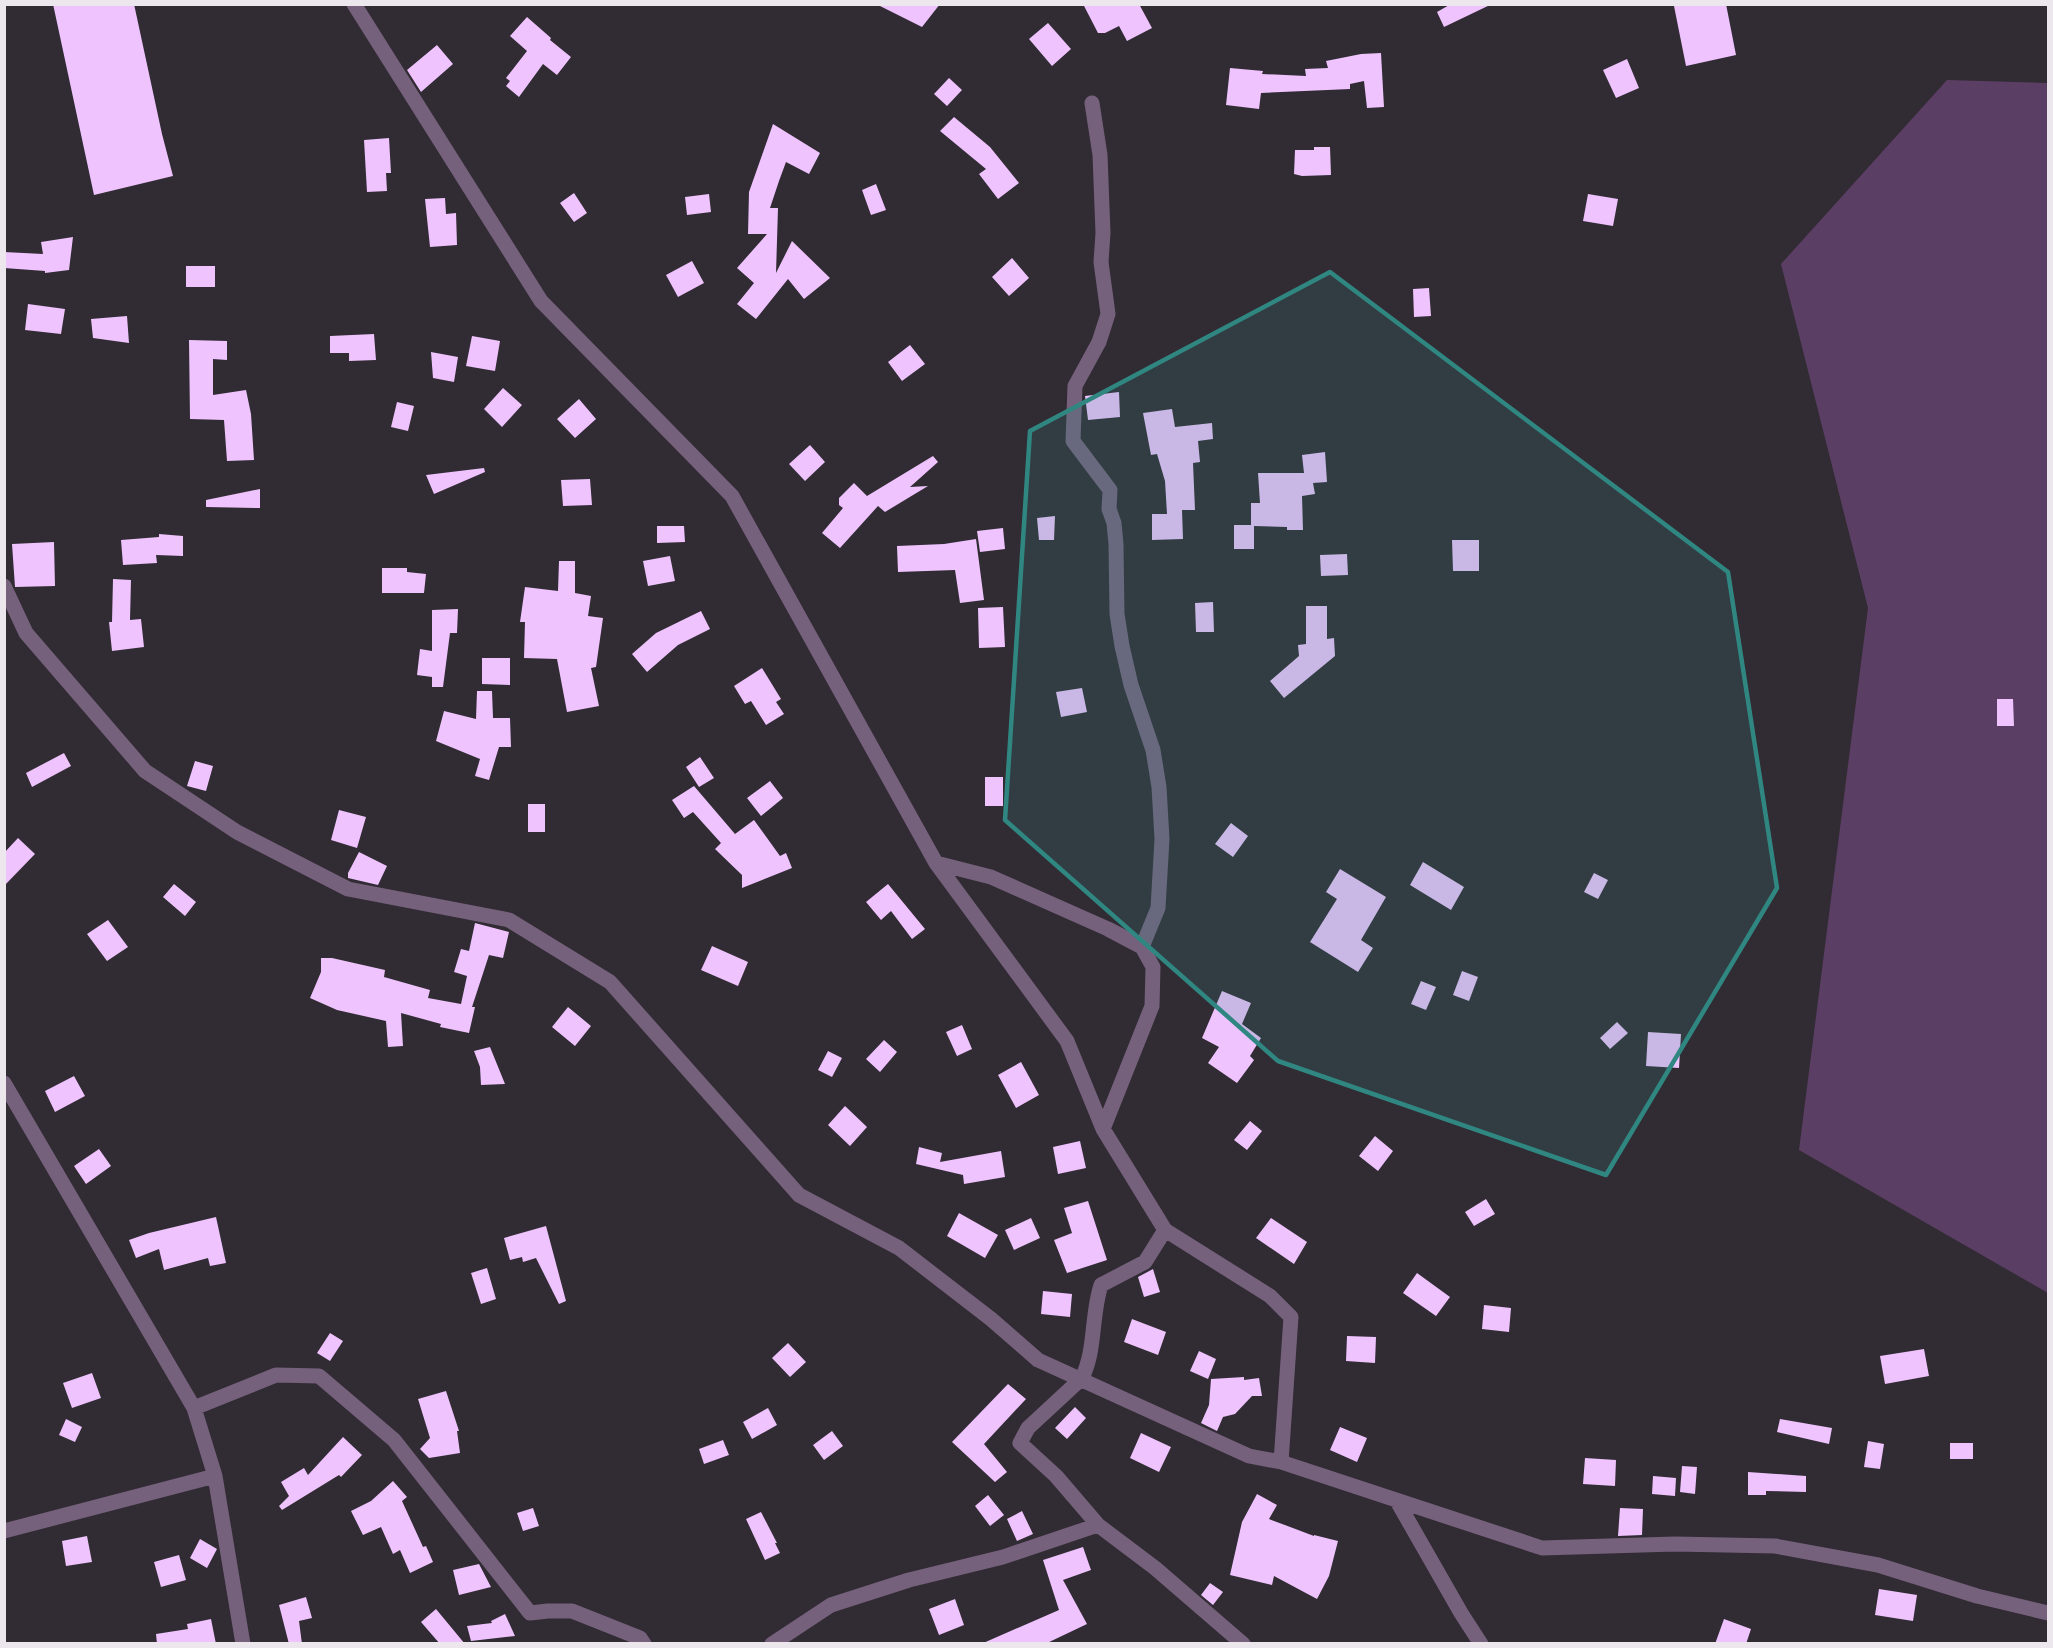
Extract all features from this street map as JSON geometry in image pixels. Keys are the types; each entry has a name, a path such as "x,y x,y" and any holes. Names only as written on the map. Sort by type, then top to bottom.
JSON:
{"street":[{"path":"354,4 541,301 732,496 936,863 1067,1041 1103,1128 1165,1230 1270,1296 1291,1317 1281,1462"},
{"path":"1092,103 1100,155 1103,233 1101,262 1108,314 1099,342 1075,386 1073,441 1110,490 1109,509 1114,523 1116,544 1117,614 1122,646 1131,686 1154,750 1162,839 1158,908 1142,946"},
{"path":"4,586 26,633 145,771 237,832 348,889 509,920 610,982 798,1196 899,1248 991,1319 1038,1360 1082,1378 1249,1456 1281,1462 1542,1548 1675,1544 1775,1546 1878,1565 1977,1596 2049,1613"},
{"path":"936,863 991,877 1142,946 1153,967 1152,1006 1103,1128"},
{"path":"4,1083 194,1408 215,1476 243,1644"},
{"path":"1165,1230 1145,1262 1101,1285 1095,1302 1087,1368 1082,1378 1028,1428 1020,1443 1056,1476 1098,1525 1155,1568 1243,1644"},
{"path":"194,1408 276,1375 318,1376 394,1440 530,1613 572,1611 640,1638 644,1644"},
{"path":"4,1531 215,1476"},
{"path":"1397,1501 1481,1644"},
{"path":"772,1644 831,1605 909,1580 1003,1557 1098,1525"}],"highlighted area":[{"path":"1330,272 1728,572 1777,888 1606,1175 1278,1061 1005,820 1030,431"}],"shaded area":[{"path":"1947,80 2048,83 2048,1293 1799,1150 1868,608 1781,264"}],"building":[{"path":"53,4 134,4 173,176 94,195"},
{"path":"876,4 940,4 922,27"},
{"path":"1083,4 1139,4 1152,28 1127,41 1119,26 1105,33 1098,33"},
{"path":"1451,4 1492,4 1444,27 1437,12"},
{"path":"1726,4 1736,55 1686,66 1674,6"},
{"path":"527,17 571,57 557,75 543,64 519,97 506,86 510,81 506,78 527,51 510,36"},
{"path":"1048,23 1071,49 1052,66 1029,39"},
{"path":"437,45 453,64 421,92 407,70"},
{"path":"1381,53 1384,107 1367,108 1364,81 1350,84 1350,89 1261,93 1259,109 1226,105 1230,68 1263,71 1262,74 1306,76 1305,69 1328,68 1326,61 1361,54"},
{"path":"1627,59 1639,88 1616,98 1603,70"},
{"path":"949,78 962,90 947,106 934,94"},
{"path":"954,117 990,147 1019,183 998,199 979,174 986,169 940,131"},
{"path":"773,124 820,153 809,174 786,162 779,181 770,208 778,208 776,273 792,241 830,278 804,299 788,279 756,319 737,304 754,283 737,268 767,234 748,234 749,192"},
{"path":"389,138 391,173 386,173 387,191 367,192 364,140"},
{"path":"1314,147 1330,147 1331,175 1294,174 1295,150 1314,150"},
{"path":"876,184 886,210 871,215 862,190"},
{"path":"574,193 587,213 574,222 560,203"},
{"path":"709,194 711,212 687,215 685,197"},
{"path":"1588,194 1618,199 1613,226 1583,221"},
{"path":"445,198 446,214 456,213 457,245 430,247 425,199"},
{"path":"73,237 69,270 45,273 45,271 4,268 4,252 43,254 41,242"},
{"path":"1012,258 1029,278 1009,296 992,277"},
{"path":"692,261 704,283 678,297 666,275"},
{"path":"186,266 215,266 215,287 186,287"},
{"path":"1429,288 1431,316 1414,317 1413,289"},
{"path":"28,304 65,309 61,334 25,330"},
{"path":"127,316 129,343 93,338 91,319"},
{"path":"374,334 376,360 349,361 349,353 330,353 330,336"},
{"path":"472,336 500,341 495,371 466,366"},
{"path":"189,340 227,341 227,360 213,359 213,395 246,390 251,414 254,460 227,461 224,420 190,419"},
{"path":"910,345 925,364 902,381 888,362"},
{"path":"431,352 458,357 454,382 433,378"},
{"path":"503,388 522,405 502,427 484,409"},
{"path":"1119,392 1120,417 1088,420 1085,396"},
{"path":"579,399 596,419 575,438 557,419"},
{"path":"397,402 414,406 408,431 391,427"},
{"path":"1172,409 1175,427 1212,423 1213,439 1198,441 1200,462 1193,463 1195,510 1182,510 1183,539 1152,540 1152,514 1167,514 1165,481 1157,454 1151,455 1143,413"},
{"path":"810,445 825,462 805,481 789,464"},
{"path":"1325,452 1327,482 1313,483 1315,494 1302,496 1303,530 1254,526 1254,549 1234,549 1234,525 1251,525 1251,503 1260,503 1258,473 1304,473 1302,455"},
{"path":"933,456 938,462 910,487 928,486 885,512 878,506 840,548 822,533 843,508 839,505 839,498 854,483 867,496"},
{"path":"484,468 485,472 434,494 426,475"},
{"path":"590,479 592,505 563,506 561,480"},
{"path":"260,489 260,508 206,507 206,500"},
{"path":"1055,516 1054,540 1039,540 1037,518"},
{"path":"657,526 684,526 685,542 657,543"},
{"path":"1003,528 1005,549 980,552 977,531"},
{"path":"159,534 183,536 183,556 156,555 157,563 123,565 121,540 159,537"},
{"path":"976,539 984,600 960,603 955,570 898,572 897,546 944,544"},
{"path":"1452,540 1479,540 1479,571 1453,571"},
{"path":"54,542 55,586 15,587 12,544"},
{"path":"1347,554 1348,575 1321,576 1320,555"},
{"path":"670,556 675,581 648,586 643,561"},
{"path":"559,561 575,561 575,593 591,596 588,616 603,618 596,667 591,668 599,706 567,712 557,659 524,658 525,622 520,622 525,587 558,591"},
{"path":"382,568 407,568 407,572 426,574 424,593 382,593"},
{"path":"113,579 131,580 130,620 141,619 144,647 112,651 109,622 112,622"},
{"path":"1213,602 1214,632 1196,632 1195,603"},
{"path":"1306,606 1327,606 1327,639 1334,638 1335,656 1284,698 1270,681 1299,656 1298,645 1306,644"},
{"path":"1003,607 1005,647 979,648 978,608"},
{"path":"458,609 457,633 450,633 443,687 432,687 432,677 417,675 420,649 432,651 432,610"},
{"path":"701,611 710,629 678,645 647,672 632,654 656,633"},
{"path":"482,658 510,658 510,685 482,684"},
{"path":"762,668 781,699 776,702 784,714 766,725 751,701 745,704 734,686"},
{"path":"1082,688 1087,712 1061,717 1056,692"},
{"path":"477,691 492,691 493,718 510,718 511,747 499,747 489,780 475,776 480,759 436,741 444,711 476,719"},
{"path":"1997,699 2013,699 2014,726 1997,726"},
{"path":"64,753 71,766 32,787 26,773"},
{"path":"700,757 714,778 699,787 686,767"},
{"path":"195,761 213,766 206,791 187,786"},
{"path":"985,777 1003,777 1003,806 985,806"},
{"path":"770,781 783,798 761,816 747,798"},
{"path":"694,786 735,834 754,820 780,856 786,853 792,868 742,888 742,875 715,849 721,843 693,812 684,818 672,800"},
{"path":"528,804 545,804 545,832 528,832"},
{"path":"339,810 366,817 357,848 331,840"},
{"path":"1231,823 1248,836 1233,857 1215,844"},
{"path":"18,838 35,854 4,886 4,853"},
{"path":"359,852 387,866 378,885 348,878 348,873"},
{"path":"1423,862 1464,887 1451,910 1410,885"},
{"path":"1340,869 1386,897 1361,940 1373,948 1358,972 1310,942 1337,899 1326,892"},
{"path":"1594,873 1608,880 1598,899 1584,892"},
{"path":"174,884 196,902 185,916 163,897"},
{"path":"888,884 925,929 912,939 891,911 881,920 866,902"},
{"path":"108,920 128,947 107,961 87,934"},
{"path":"475,923 509,932 503,958 489,955 472,1007 475,1007 469,1033 440,1027 441,1024 401,1013 403,1046 388,1047 386,1021 337,1010 310,998 321,972 321,958 332,958 385,970 384,977 430,990 428,998 461,1004 467,976 454,972 461,949 469,951"},
{"path":"712,946 748,962 738,986 701,970"},
{"path":"1462,971 1478,977 1469,1001 1453,995"},
{"path":"1421,981 1436,987 1426,1010 1411,1004"},
{"path":"1222,991 1251,1003 1242,1024 1261,1038 1250,1056 1254,1060 1237,1083 1208,1063 1219,1047 1202,1038"},
{"path":"568,1007 591,1026 575,1046 552,1027"},
{"path":"1617,1022 1628,1033 1610,1049 1600,1038"},
{"path":"962,1025 972,1049 957,1056 946,1032"},
{"path":"1648,1032 1681,1034 1679,1068 1646,1066"},
{"path":"884,1040 897,1052 880,1072 866,1059"},
{"path":"490,1047 505,1084 481,1085 480,1067 474,1051"},
{"path":"828,1051 842,1058 832,1077 818,1070"},
{"path":"1021,1062 1039,1095 1016,1108 998,1075"},
{"path":"74,1076 85,1096 55,1112 45,1091"},
{"path":"845,1106 867,1127 850,1146 828,1125"},
{"path":"1250,1121 1262,1131 1247,1150 1234,1140"},
{"path":"1375,1136 1393,1151 1378,1171 1359,1156"},
{"path":"1080,1141 1086,1168 1058,1174 1053,1147"},
{"path":"919,1147 942,1153 940,1162 1001,1151 1005,1177 964,1184 963,1175 916,1164"},
{"path":"99,1149 111,1166 86,1184 74,1166"},
{"path":"1486,1199 1495,1214 1474,1226 1465,1212"},
{"path":"1088,1201 1107,1260 1067,1273 1054,1240 1072,1233 1064,1208"},
{"path":"959,1213 998,1235 985,1258 947,1236"},
{"path":"216,1217 226,1263 210,1266 208,1258 164,1270 159,1249 136,1258 129,1240 149,1233"},
{"path":"1031,1218 1040,1238 1014,1250 1005,1230"},
{"path":"1271,1218 1307,1242 1294,1264 1256,1238"},
{"path":"546,1226 566,1301 559,1304 536,1258 523,1262 522,1257 510,1260 504,1238"},
{"path":"487,1268 496,1299 481,1304 471,1273"},
{"path":"1153,1269 1160,1292 1144,1297 1138,1277"},
{"path":"1417,1273 1450,1297 1436,1316 1403,1293"},
{"path":"1043,1291 1072,1294 1070,1317 1041,1314"},
{"path":"1484,1305 1511,1308 1509,1332 1482,1329"},
{"path":"1132,1319 1166,1332 1158,1355 1124,1342"},
{"path":"330,1333 343,1341 330,1361 317,1353"},
{"path":"1347,1336 1376,1337 1375,1363 1346,1361"},
{"path":"788,1343 806,1362 790,1377 772,1358"},
{"path":"1924,1349 1929,1376 1885,1384 1880,1356"},
{"path":"1199,1351 1216,1359 1208,1379 1190,1371"},
{"path":"92,1373 101,1398 72,1408 63,1383"},
{"path":"1244,1377 1244,1380 1259,1378 1262,1396 1252,1396 1235,1414 1223,1417 1217,1431 1201,1423 1209,1405 1211,1379"},
{"path":"1008,1384 1026,1399 984,1444 1007,1472 995,1482 952,1442"},
{"path":"446,1391 459,1431 457,1431 460,1453 429,1458 420,1449 430,1438 418,1399"},
{"path":"1075,1407 1086,1418 1067,1439 1055,1428"},
{"path":"768,1408 777,1425 752,1439 743,1422"},
{"path":"66,1419 82,1427 75,1442 59,1435"},
{"path":"1780,1419 1832,1428 1829,1444 1777,1432"},
{"path":"1340,1427 1367,1438 1357,1462 1330,1450"},
{"path":"832,1431 843,1446 824,1460 813,1445"},
{"path":"1141,1433 1171,1447 1159,1472 1130,1458"},
{"path":"343,1437 362,1455 341,1477 339,1475 282,1510 279,1506 289,1496 281,1482 304,1468 308,1475"},
{"path":"723,1440 729,1455 704,1464 699,1449"},
{"path":"1868,1441 1884,1444 1880,1469 1864,1467"},
{"path":"1950,1443 1973,1443 1973,1459 1950,1459"},
{"path":"1585,1458 1616,1460 1615,1486 1583,1484"},
{"path":"1682,1466 1697,1467 1695,1494 1680,1492"},
{"path":"1748,1472 1806,1476 1806,1492 1766,1491 1766,1495 1748,1495"},
{"path":"1653,1476 1676,1478 1675,1496 1652,1494"},
{"path":"393,1481 407,1497 402,1501 423,1547 426,1546 433,1562 410,1573 400,1550 393,1554 381,1527 363,1535 351,1511 371,1501"},
{"path":"1257,1494 1277,1505 1269,1519 1314,1536 1338,1541 1329,1576 1317,1599 1274,1576 1272,1585 1230,1575 1242,1522"},
{"path":"988,1495 1004,1515 990,1526 975,1506"},
{"path":"533,1508 539,1526 523,1531 517,1513"},
{"path":"1620,1508 1643,1509 1642,1535 1618,1536"},
{"path":"1022,1511 1033,1534 1017,1541 1007,1519"},
{"path":"761,1512 780,1553 765,1560 746,1519"},
{"path":"87,1536 92,1562 66,1566 62,1541"},
{"path":"200,1539 217,1549 207,1568 190,1558"},
{"path":"1083,1547 1091,1570 1063,1580 1087,1624 1045,1644 981,1644 1059,1610 1043,1560"},
{"path":"179,1555 186,1580 161,1587 154,1562"},
{"path":"479,1564 491,1587 459,1595 453,1570"},
{"path":"1210,1583 1223,1592 1213,1605 1201,1595"},
{"path":"1879,1589 1917,1595 1913,1621 1875,1615"},
{"path":"306,1597 312,1618 299,1621 302,1644 289,1644 279,1605"},
{"path":"955,1599 964,1625 939,1635 929,1609"},
{"path":"436,1609 465,1644 440,1644 421,1622"},
{"path":"505,1614 515,1636 471,1641 467,1626 492,1623 491,1621"},
{"path":"211,1619 216,1644 157,1644 156,1634 188,1629 187,1624"},
{"path":"1724,1619 1751,1629 1746,1644 1715,1644"}]}
